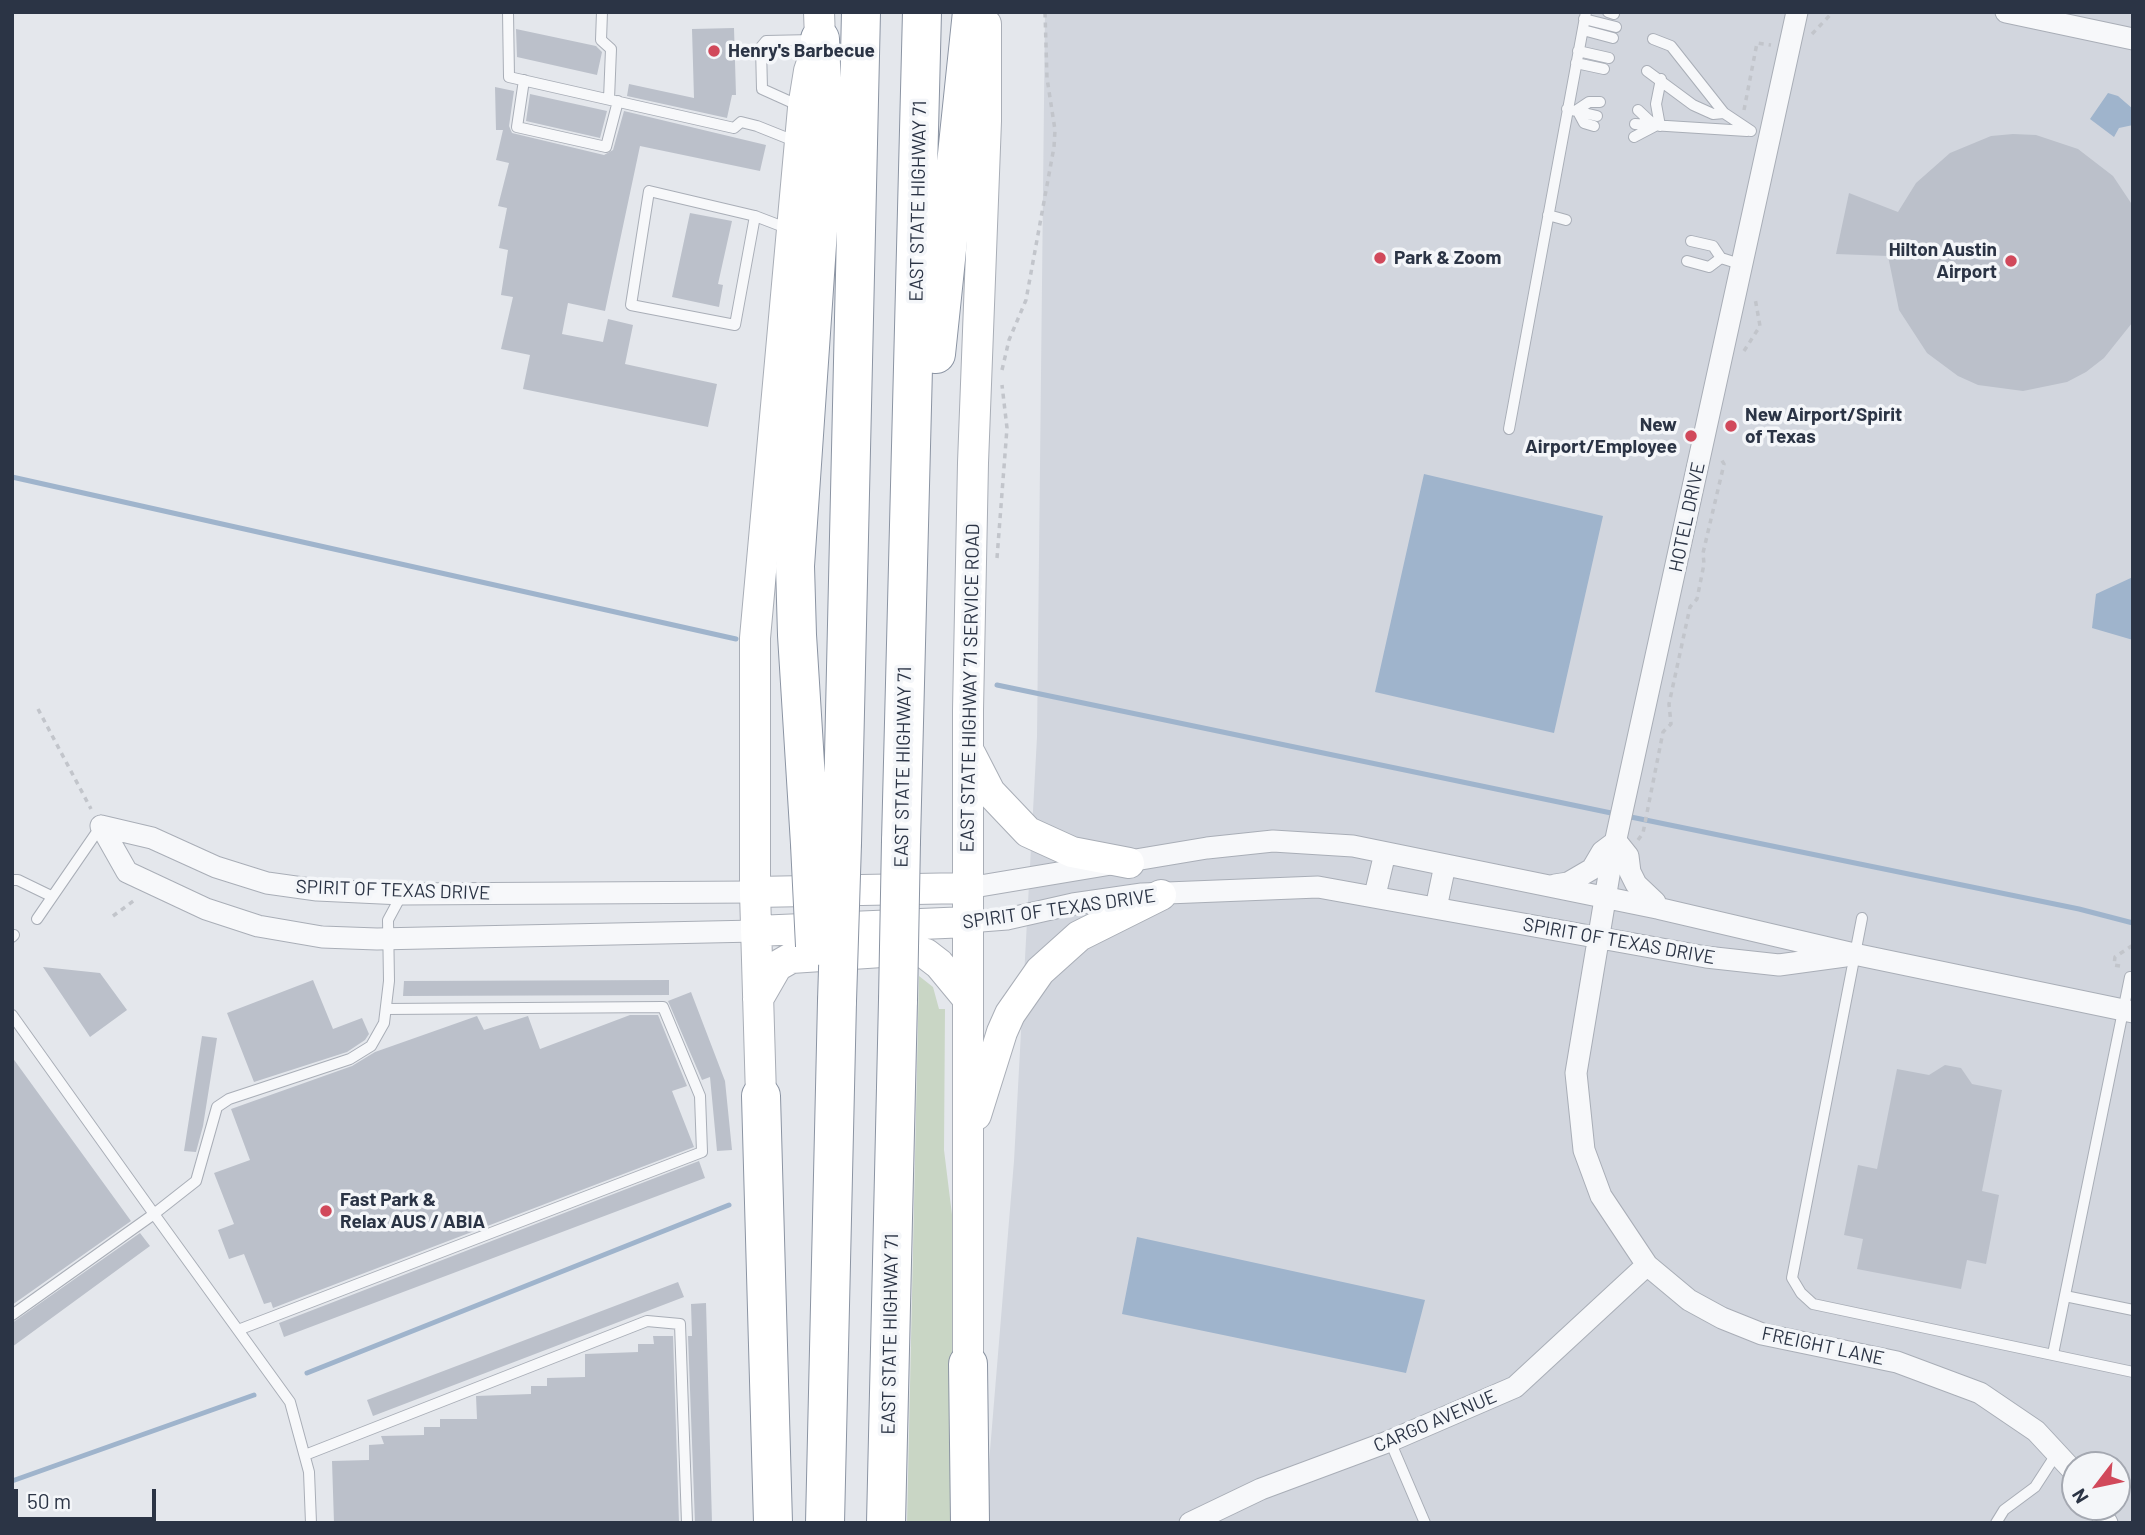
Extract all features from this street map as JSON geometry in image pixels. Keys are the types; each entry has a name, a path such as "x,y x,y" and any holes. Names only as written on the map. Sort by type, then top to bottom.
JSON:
{"highway":[{"path":"825,1523 833,1195 827,1001 826,843 860,12"},
{"path":"905,12 905,60 918,180"},
{"name":"EAST STATE HIGHWAY 71","path":"886,1523 922,12"},
{"path":"912,458 928,413 933,380 972,12"},
{"path":"819,26 824,143 796,515 795,566 826,843"},
{"path":"761,1096 773,1523"},
{"path":"968,1364 970,1523"}],"street":[{"name":"EAST STATE HIGHWAY 71 SERVICE ROAD","path":"968,1364 968,750 973,463 986,121 986,12"},
{"name":"HOTEL DRIVE","path":"1599,940 1617,835 1743,265 1761,134 1797,12"},
{"path":"2007,12 2133,39"},
{"path":"761,1096 755,892 755,638 803,108 819,26"},
{"path":"968,750 990,792 1028,832 1072,852 1129,863"},
{"name":"SPIRIT OF TEXAS DRIVE","path":"101,826 152,838 216,867 267,883 317,890 402,894 968,888 1207,849 1273,842 1353,846 1657,908 1854,954 2128,1011"},
{"name":"SPIRIT OF TEXAS DRIVE","path":"101,826 127,872 206,909 258,926 322,937 389,939 756,931 968,922 1007,919 1073,904 1142,894 1318,887 1375,895 1599,940 1706,957 1779,965 1854,954"},
{"path":"1549,886 1568,883 1591,869 1617,835 1628,856 1630,872 1636,884 1655,902 1657,908"},
{"path":"1375,895 1385,853"},
{"path":"1436,908 1445,865"},
{"path":"968,1135 1002,1032 1010,1014 1040,971 1079,936 1161,895"},
{"name":"FREIGHT LANE","path":"1599,940 1576,1073 1584,1150 1601,1196 1647,1265 1689,1300 1722,1318 1762,1334 1897,1362 1980,1393 2036,1431 2061,1458"},
{"path":"758,999 777,966 791,958 912,950 926,954 939,964 968,999"},
{"name":"CARGO AVENUE","path":"1190,1523 1261,1489 1390,1441 1515,1387 1647,1265"}],"lane":[{"path":"508,12 509,76 734,128 741,122 800,143"},
{"path":"524,80 517,127 606,147 613,100 611,49 601,40 602,12"},
{"path":"1509,429 1548,215 1572,109 1576,63 1584,20 1614,32"},
{"path":"803,108 765,91 761,86 762,43 819,26"},
{"path":"1653,39 1671,46 1724,113 1761,134"},
{"path":"1578,51 1609,58"},
{"path":"1576,63 1604,69"},
{"path":"1647,71 1693,104 1713,114 1724,113"},
{"path":"1658,126 1656,104 1661,79"},
{"path":"1572,109 1589,102 1600,102"},
{"path":"1572,109 1584,123 1596,121"},
{"path":"1638,110 1658,126"},
{"path":"1635,124 1761,134"},
{"path":"1634,137 1658,126"},
{"path":"755,216 735,325 631,305 649,191 755,216 792,230"},
{"path":"1548,215 1566,220"},
{"path":"1691,241 1713,246 1721,258 1743,265"},
{"path":"1687,261 1709,267 1721,258"},
{"path":"37,919 101,826"},
{"path":"12,880 18,880 51,897"},
{"path":"12,1315 196,1181 217,1107 229,1099 350,1059 372,1046 384,1023 386,1009 389,981 388,920 402,894"},
{"path":"1862,918 1792,1278 1801,1293 1813,1304 2133,1372"},
{"path":"2053,1354 2128,1011 2130,977"},
{"path":"238,1329 702,1152 700,1096 663,1007 386,1009"},
{"path":"12,1014 290,1402 309,1472 311,1523"},
{"path":"2065,1296 2133,1310"},
{"path":"304,1455 647,1321 680,1324 687,1523"},
{"path":"1390,1441 1425,1523"},
{"path":"1996,1523 2004,1510 2035,1487 2057,1453"}],"path":[{"path":"997,565 1007,428 1002,372 1009,340 1026,300 1054,147 1055,130 1047,78 1045,12"},
{"path":"1744,114 1756,43 1771,46 1773,34"},
{"path":"1743,356 1760,326 1755,298"},
{"path":"1643,834 1663,732 1671,724 1669,704 1690,607 1697,598 1704,564 1703,553 1722,473"},
{"path":"38,709 101,826"},
{"path":"113,916 139,896"},
{"path":"2124,966 2114,965 2115,957 2133,945"}],"shaded area":[{"path":"1045,12 2133,12 2133,1523 984,1523 1014,1161 1037,737"}],"green space":[{"path":"919,976 933,987 939,1009 945,1009 944,1150 954,1231 960,1523 907,1523"}],"water":[{"path":"2108,93 2118,96 2133,109 2133,125 2119,128 2114,137 2090,119"},
{"path":"1424,474 1603,516 1554,733 1375,692"},
{"path":"2133,577 2133,640 2092,628 2096,594"},
{"path":"1137,1237 1425,1300 1406,1373 1122,1314"}],"building":[{"name":"Henry's Barbecue","path":"734,28 736,95 732,95 727,118 627,96 629,84 694,98 692,29"},
{"path":"516,29 596,46 602,52 597,75 517,57"},
{"path":"495,87 514,91 509,126 512,133 604,155 613,150 624,111 766,145 760,171 640,146 605,311 568,303 562,334 603,342 608,319 633,325 625,364 717,384 708,427 523,389 530,355 501,349 513,297 501,295 508,250 499,248 507,208 498,206 509,163 496,160 503,130 496,130"},
{"path":"530,94 607,111 600,138 526,121"},
{"name":"Hilton Austin Airport","path":"2036,135 2078,149 2113,176 2133,206 2132,323 2104,358 2086,372 2067,382 2023,391 1978,385 1958,376 1927,353 1899,310 1888,256 1836,254 1849,193 1898,212 1916,183 1950,153 1991,136"},
{"path":"690,213 732,221 718,284 723,285 719,307 672,297"},
{"path":"43,967 100,973 127,1010 90,1037"},
{"path":"313,980 333,1029 362,1018 369,1034 365,1040 347,1052 254,1082 227,1013"},
{"path":"669,980 669,995 403,996 404,981"},
{"path":"691,992 725,1081 732,1150 717,1151 710,1077 702,1080 668,1001"},
{"path":"630,1015 658,1015 687,1086 672,1091 694,1147 273,1308 271,1302 264,1304 244,1254 229,1259 218,1230 234,1224 214,1173 250,1160 231,1109 352,1066 375,1052 477,1016 484,1030 528,1016 540,1049"},
{"path":"202,1036 217,1038 203,1126 196,1152 184,1151"},
{"path":"12,1057 131,1221 12,1305"},
{"path":"1945,1065 1961,1068 1972,1084 2002,1090 1982,1191 1999,1195 1986,1264 1967,1260 1961,1289 1857,1269 1863,1239 1844,1235 1858,1165 1877,1169 1897,1069 1929,1075"},
{"path":"699,1161 705,1178 284,1337 279,1323"},
{"path":"140,1233 150,1246 12,1347 12,1323"},
{"path":"678,1282 684,1297 373,1416 367,1400"},
{"path":"706,1303 712,1523 695,1523 688,1336 692,1336 691,1304"},
{"path":"653,1336 673,1336 679,1523 334,1523 332,1461 369,1460 369,1445 384,1444 381,1436 424,1435 424,1427 440,1427 440,1419 477,1419 476,1396 531,1394 531,1386 547,1386 547,1378 585,1377 585,1354 638,1352 638,1344 654,1344"}],"waterway":[{"path":"12,477 736,639"},
{"path":"997,685 1616,814"},
{"path":"1626,816 2079,909 2133,923"},
{"path":"307,1373 729,1205"},
{"path":"12,1481 254,1395"}],"place":[{"name":"Henry's Barbecue","path":"714,51"},
{"name":"Park & Zoom","path":"1380,258"},
{"name":"Hilton Austin Airport","path":"2011,261"},
{"name":"New Airport/Spirit of Texas","path":"1731,426"},
{"name":"New Airport/Employee","path":"1691,436"},
{"name":"Fast Park & Relax AUS / ABIA","path":"326,1211"}]}
